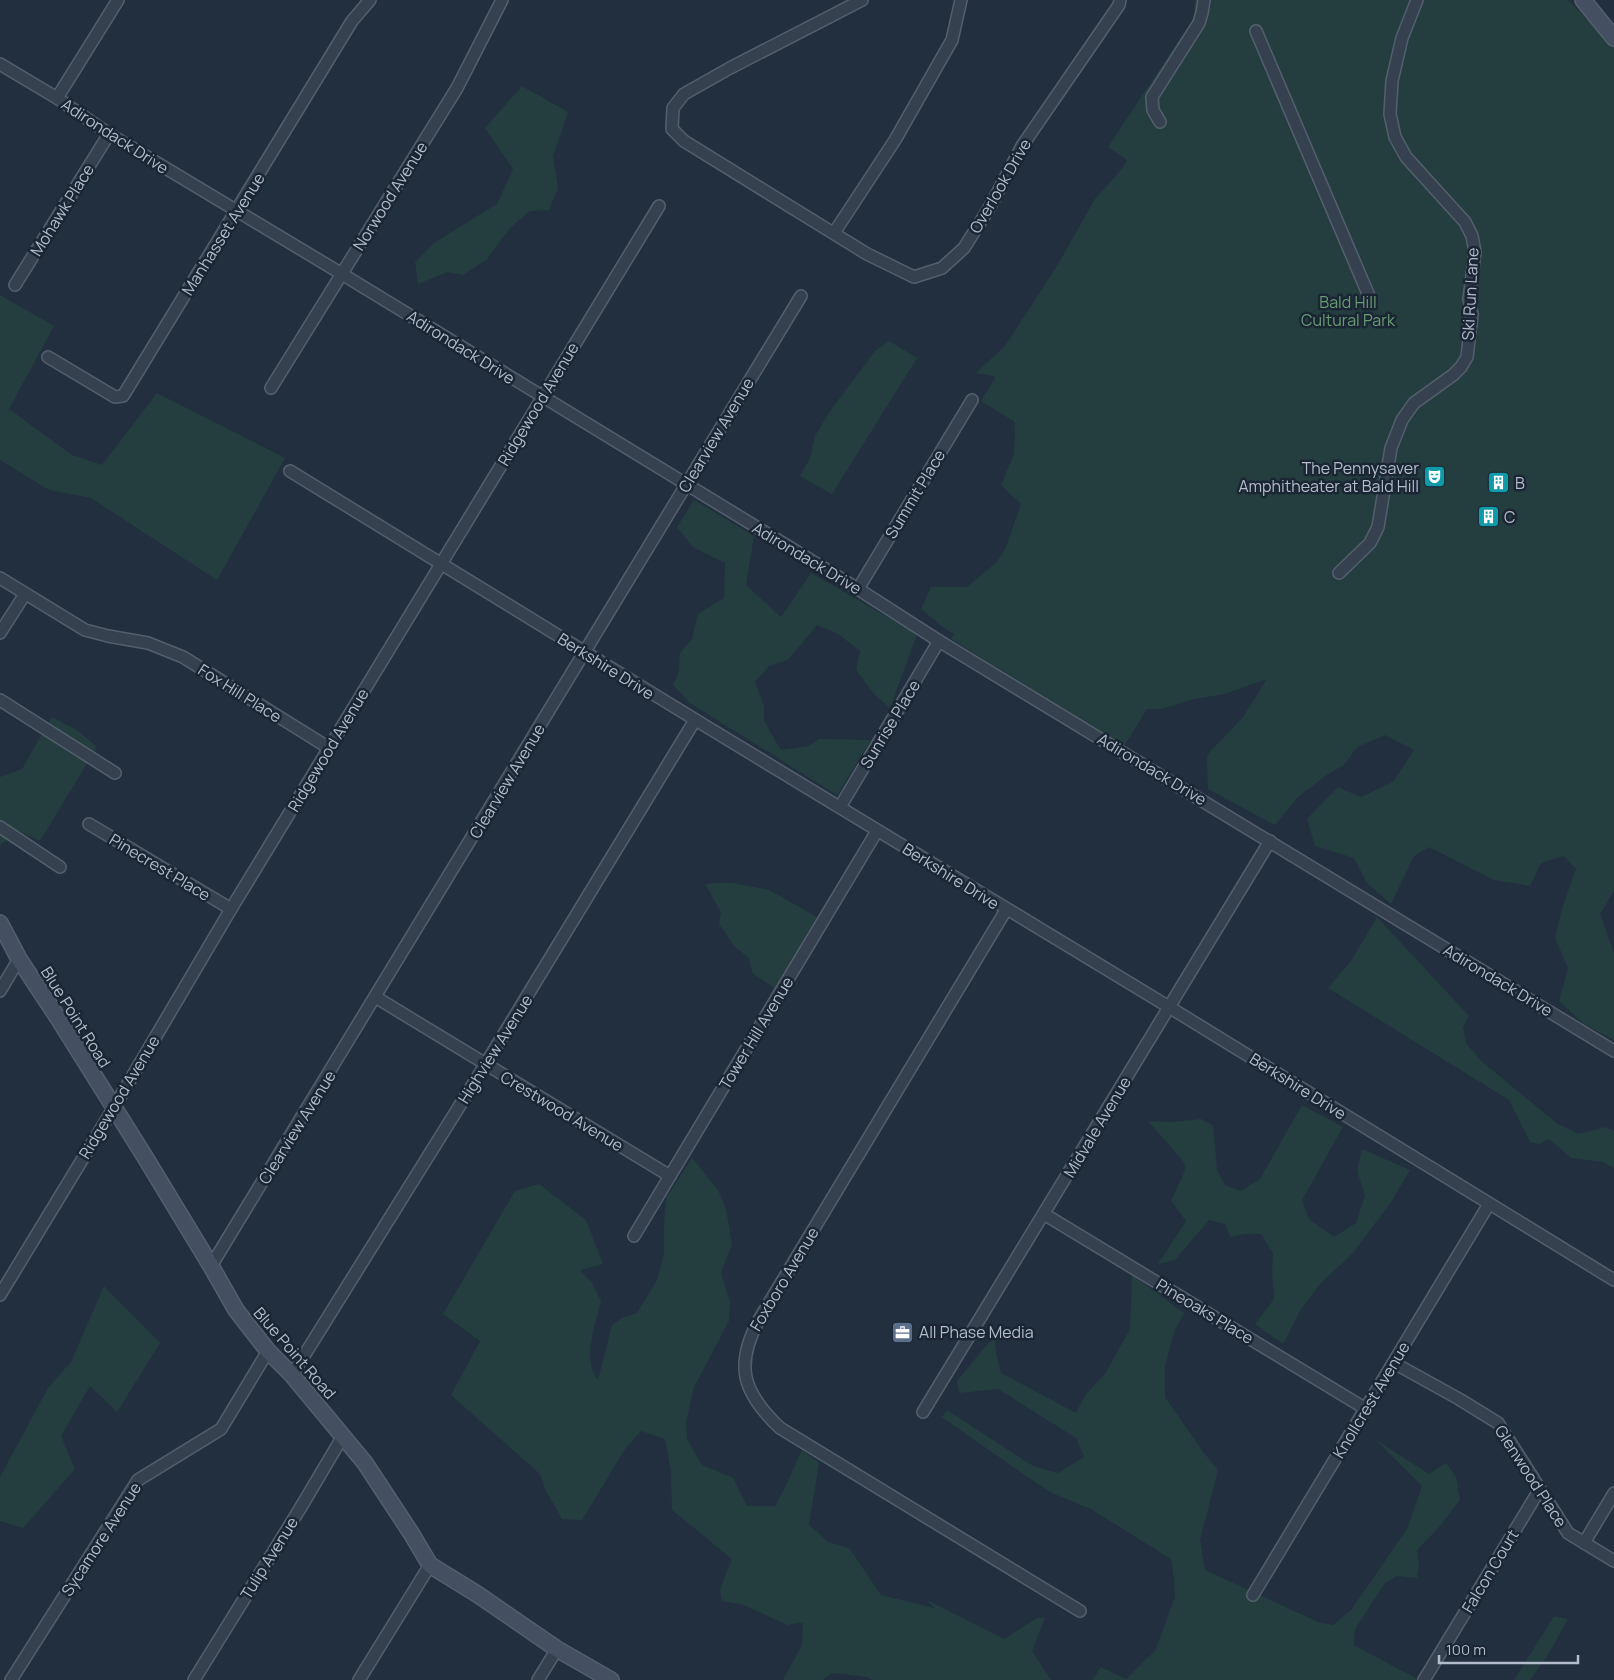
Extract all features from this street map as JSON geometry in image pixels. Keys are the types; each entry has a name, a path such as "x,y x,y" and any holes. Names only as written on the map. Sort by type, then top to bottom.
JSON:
{"street":[{"path":"57,98 118,0"},
{"name":"Manhasset Avenue","path":"48,357 114,398 123,396 352,21 370,0"},
{"name":"Norwood Avenue","path":"271,388 457,88 502,0"},
{"name":"Overlook Drive","path":"862,0 739,63 684,94 673,108 672,128 684,141 867,254 914,277 942,268 964,248 991,205 1022,146 1086,55 1119,5 1120,0"},
{"path":"834,233 895,140 952,40 961,0"},
{"path":"1160,122 1151,103 1152,97 1199,23 1204,0"},
{"name":"Ski Run Lane","path":"1339,573 1370,543 1378,527 1391,448 1402,420 1414,403 1461,367 1466,357 1472,314 1469,299 1475,252 1472,236 1465,222 1406,157 1394,137 1390,114 1392,81 1402,38 1417,0"},
{"path":"1583,0 1614,38"},
{"path":"1587,0 1614,23"},
{"path":"1256,31 1369,296"},
{"name":"Adirondack Drive","path":"0,64 57,98 109,134 342,274 1614,1051"},
{"name":"Mohawk Place","path":"15,285 109,134"},
{"name":"Ridgewood Avenue","path":"0,1295 231,909 659,206"},
{"name":"Clearview Avenue","path":"212,1266 377,998 584,652 801,296"},
{"name":"Summit Place","path":"858,589 972,400"},
{"name":"Berkshire Drive","path":"290,471 1614,1280"},
{"name":"Fox Hill Place","path":"0,578 85,630 148,643 183,656 329,748"},
{"path":"0,634 25,594"},
{"name":"Sunrise Place","path":"840,807 940,641"},
{"path":"0,700 115,773"},
{"name":"Highview Avenue","path":"292,1375 485,1065 695,720"},
{"name":"Pinecrest Place","path":"89,824 231,909"},
{"path":"0,827 60,867"},
{"name":"Tower Hill Avenue","path":"634,1236 877,831"},
{"name":"Midvale Avenue","path":"923,1412 1270,841"},
{"name":"Foxboro Avenue","path":"1006,910 760,1318 750,1336 746,1349 746,1378 760,1408 780,1428 1080,1611"},
{"name":"Blue Point Road","path":"0,923 19,959 58,1018 212,1266 236,1310 268,1351 292,1375 366,1463 430,1565 557,1649 611,1680"},
{"path":"0,991 19,959"},
{"name":"Crestwood Avenue","path":"377,998 670,1176"},
{"name":"Knollcrest Avenue","path":"1253,1595 1489,1204"},
{"name":"Pineoaks Place","path":"1044,1214 1366,1409"},
{"name":"Sycamore Avenue","path":"11,1680 138,1480 221,1429 268,1351"},
{"name":"Glenwood Place","path":"1394,1363 1498,1423 1568,1533 1614,1561"},
{"name":"Tulip Avenue","path":"194,1680 343,1436"},
{"name":"Falcon Court","path":"1424,1680 1540,1489"},
{"path":"1584,1543 1614,1492"},
{"path":"359,1680 430,1565"},
{"path":"538,1680 557,1649"}],"green space":[{"name":"Bald Hill Cultural Park","path":"1195,0 1568,0 1614,47 1614,891 1600,914 1614,953 1614,1040 1584,1024 1559,1001 1568,968 1555,938 1563,905 1576,869 1564,856 1541,863 1530,886 1494,880 1429,847 1414,856 1391,904 1367,883 1354,858 1315,846 1307,819 1338,787 1361,797 1393,782 1414,750 1385,735 1357,747 1344,765 1328,774 1299,796 1275,825 1208,789 1207,755 1243,717 1267,679 1224,694 1194,699 1161,709 1147,709 1124,746 951,639 954,634 921,609 931,587 967,587 997,562 1006,547 1021,504 1001,485 1014,454 1015,422 981,401 995,378 994,376 976,373 1005,346 1057,266 1095,199 1121,170 1127,160 1108,147 1193,19"},
{"path":"522,86 568,112 553,156 558,188 549,210 530,211 510,228 486,260 463,275 447,272 418,284 415,262 434,243 497,204 513,169 485,128"},
{"path":"0,295 54,326 9,409 72,455 102,465 157,393 285,458 217,580 91,498 49,490 0,460"},
{"path":"889,341 917,358 832,494 800,476 810,458 815,436 830,411 875,351"},
{"path":"694,500 754,536 746,585 781,617 811,573 917,634 890,708 875,695 856,670 860,651 838,634 817,625 788,660 769,666 755,682 764,706 764,721 781,750 809,746 819,739 871,740 837,795 690,703 673,685 679,671 680,653 692,639 698,614 724,598 725,563 693,547 677,527"},
{"path":"52,717 78,731 97,747 40,841 19,831 0,845 0,777 22,769"},
{"path":"732,883 769,890 817,917 775,988 753,974 748,957 735,947 719,924 721,912 705,884"},
{"path":"1377,917 1469,1016 1463,1027 1466,1043 1480,1060 1555,1122 1578,1134 1606,1127 1614,1131 1614,1168 1603,1162 1571,1158 1549,1139 1539,1144 1530,1142 1509,1100 1328,988 1351,961"},
{"path":"1302,1105 1343,1127 1302,1200 1309,1219 1334,1237 1356,1223 1365,1195 1357,1171 1362,1149 1410,1170 1391,1202 1352,1254 1321,1283 1301,1309 1283,1344 1255,1324 1274,1299 1273,1253 1261,1234 1245,1234 1230,1237 1225,1224 1209,1220 1175,1260 1158,1264 1186,1221 1171,1201 1186,1168 1183,1161 1148,1121 1173,1122 1201,1119 1213,1125 1217,1170 1225,1185 1241,1191 1260,1179"},
{"path":"692,1158 718,1190 726,1209 732,1244 721,1273 730,1302 729,1321 694,1387 686,1422 687,1439 702,1465 733,1478 747,1506 775,1506 802,1450 819,1463 809,1525 828,1542 849,1548 881,1595 934,1608 927,1600 1004,1639 1037,1618 1045,1618 1032,1651 1051,1680 872,1680 867,1677 831,1673 823,1680 783,1680 802,1645 803,1622 787,1625 744,1605 722,1601 720,1589 732,1559 672,1510 671,1472 665,1439 641,1431 625,1449 582,1520 562,1519 546,1491 540,1474 451,1395 480,1341 443,1314 515,1191 539,1184 586,1220 603,1264 580,1270 592,1283 601,1301 590,1352 593,1372 598,1380 612,1325 622,1318 637,1313 657,1280 664,1254 666,1198"},
{"path":"1132,1275 1184,1313 1174,1332 1165,1366 1165,1397 1218,1470 1200,1540 1205,1570 1318,1622 1333,1625 1351,1610 1407,1529 1422,1486 1376,1440 1429,1474 1446,1463 1456,1477 1460,1500 1439,1527 1417,1550 1419,1565 1417,1578 1397,1576 1385,1583 1355,1629 1354,1645 1419,1680 1092,1680 1101,1667 1126,1679 1155,1651 1175,1597 1171,1559 1091,1509 1052,1493 942,1417 947,1410 1033,1466 1058,1473 1084,1457 1076,1438 998,1389 959,1393 957,1381 994,1336 1001,1373 1076,1413 1085,1395 1105,1374 1130,1329"},
{"path":"104,1286 160,1343 117,1412 90,1386 61,1436 75,1469 23,1528 0,1521 0,1477 48,1388 71,1362"},
{"path":"1554,1616 1568,1619 1549,1653 1530,1680 1514,1680"}],"place":[{"name":"The Pennysaver Amphitheater at Bald Hill","path":"1435,477"},
{"name":"B","path":"1499,483"},
{"name":"C","path":"1488,517"},
{"name":"All Phase Media","path":"903,1332"}]}
